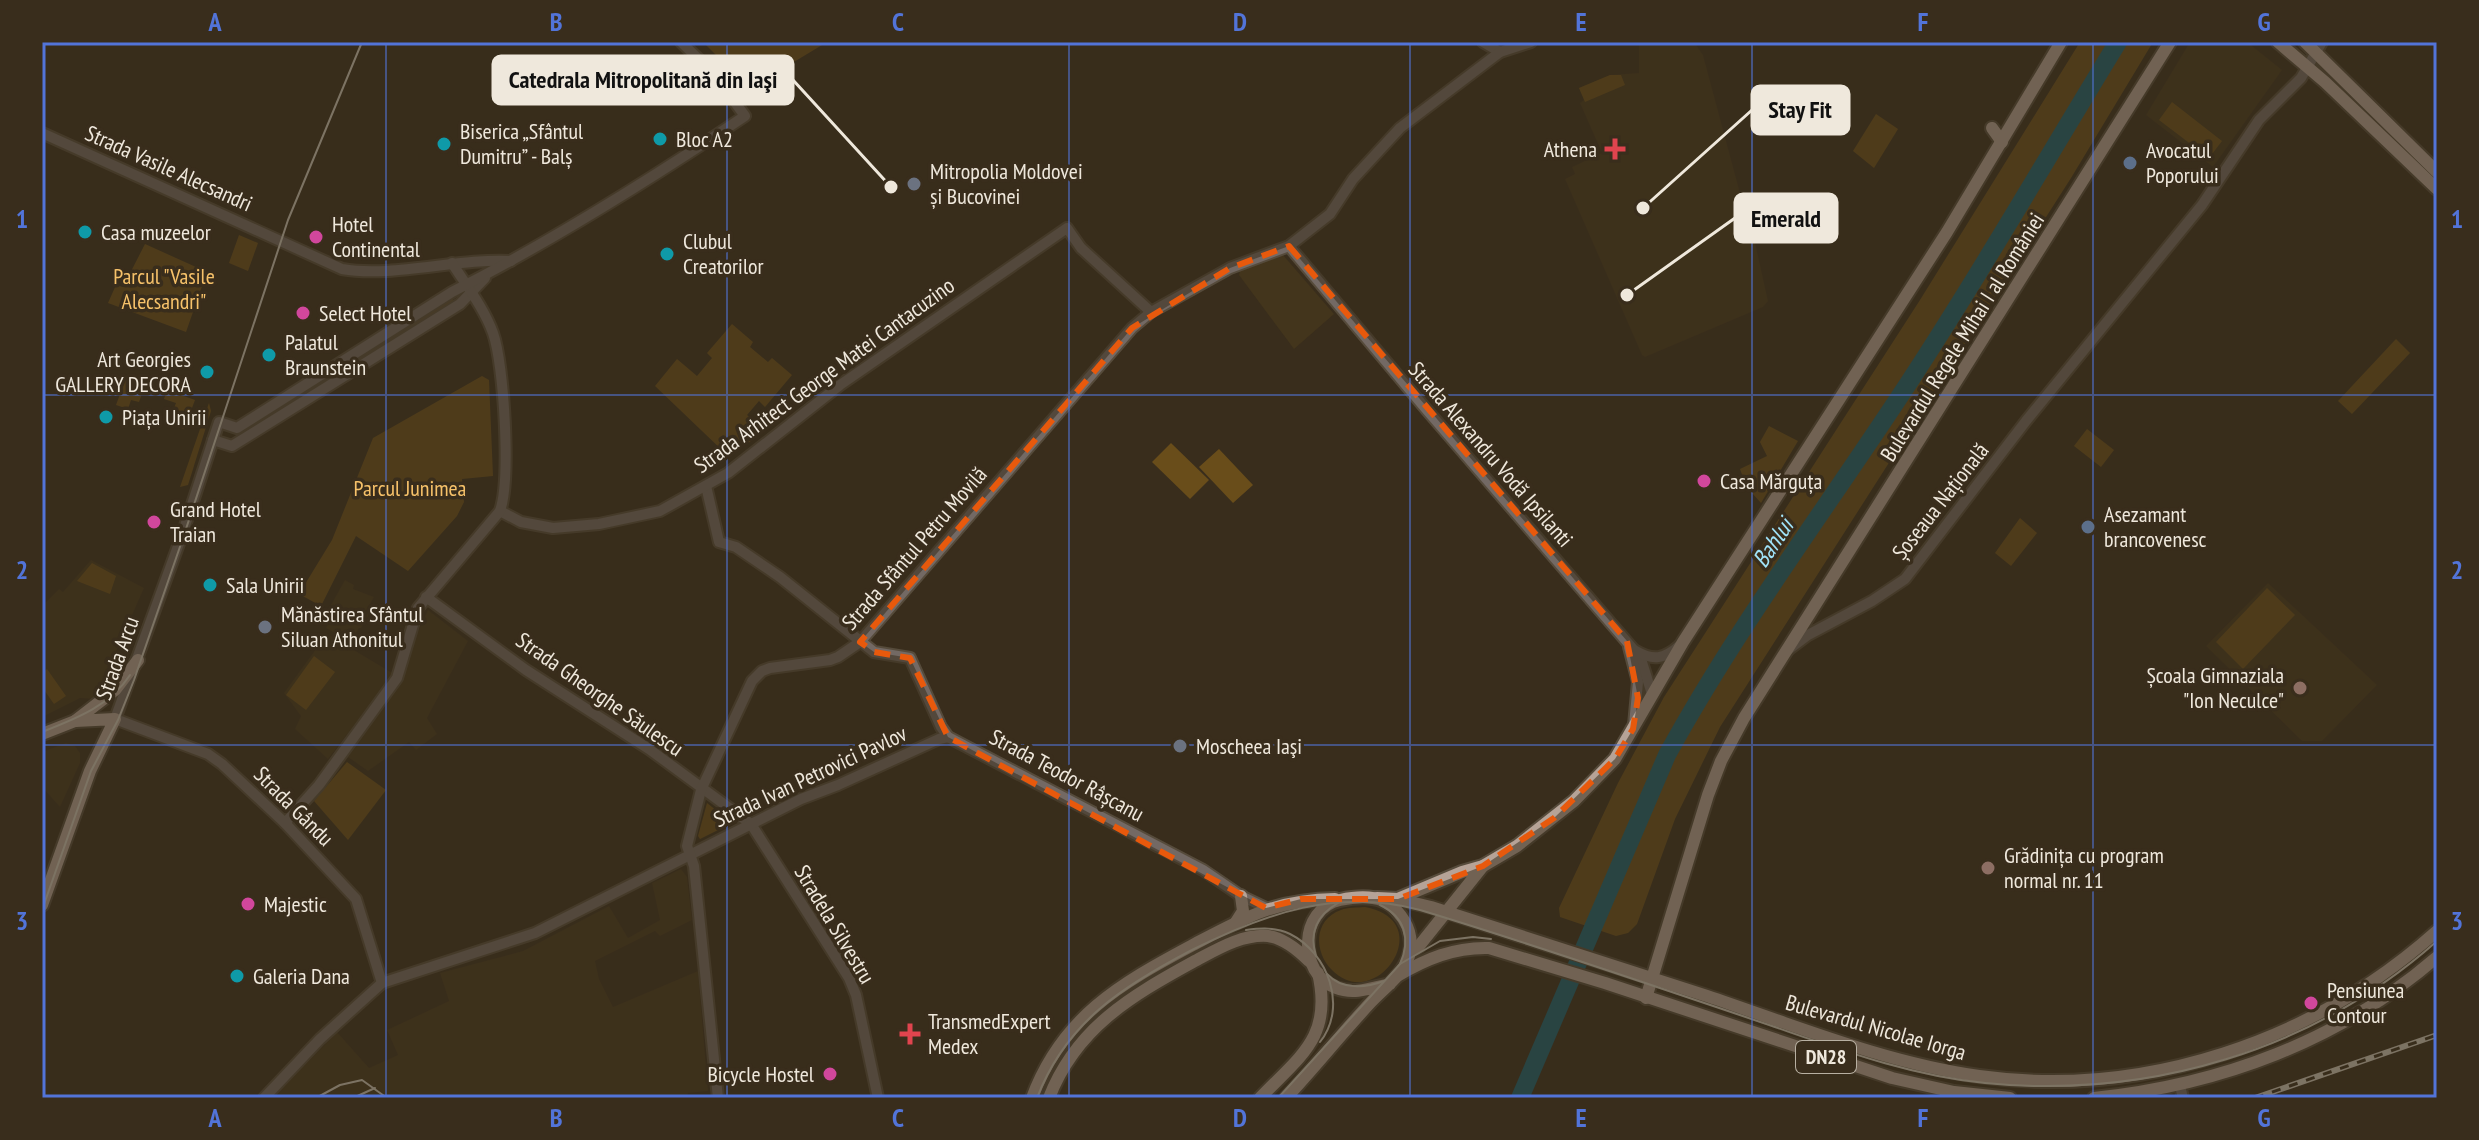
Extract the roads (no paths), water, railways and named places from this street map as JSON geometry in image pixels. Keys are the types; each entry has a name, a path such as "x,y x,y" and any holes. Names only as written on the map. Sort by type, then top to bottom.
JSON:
{"main road":[{"path":"1398,899 1483,866 1517,846 1574,801 1615,759 1683,642 1899,308 2061,42"},
{"name":"Bulevardul Regele Mihai I al României","path":"1785,653 2170,42"},
{"path":"2278,42 2437,189"},
{"path":"2305,42 2319,48 2437,172"},
{"path":"1992,128 2002,142"},
{"name":"Șoseaua Națională","path":"1646,998 1721,761 1785,653"},
{"path":"42,734 79,720 115,690 138,660"},
{"path":"79,720 115,719"},
{"name":"Strada Arcu","path":"42,905 100,748 115,719"},
{"path":"79,720 97,733 100,748"},
{"path":"1377,898 1394,907 1407,924 1410,952 1419,946 1483,866"},
{"path":"1463,888 1467,907 1475,921"},
{"path":"1234,925 1243,911 1241,896"},
{"path":"1032,1098 1062,1042 1096,1004 1133,977 1266,908 1301,899 1342,899"},
{"path":"1260,1098 1317,1033 1324,1001 1308,936 1315,917 1328,903 1342,899"},
{"name":"DN28","path":"1342,899 1398,899 1475,921"},
{"name":"Bulevardul Nicolae Iorga","path":"1475,921 1916,1063 1981,1076 2073,1079 2171,1068 2275,1035 2347,998 2384,974 2437,931"},
{"path":"1049,1098 1065,1066 1088,1035 1117,1006 1146,987 1242,939 1270,936 1299,950 1314,968"},
{"name":"Bulevardul Nicolae Iorga","path":"1393,980 1429,959 1470,948 1489,948 1892,1078 1954,1092 2010,1098"},
{"name":"DN28","path":"1286,1098 1393,980 1410,952"},
{"path":"2094,1098 2182,1092 2250,1066 2314,1038 2392,992 2437,957"},
{"name":"DN28","path":"1314,968 1330,985 1346,990 1368,990 1393,980"}],"street":[{"path":"213,440 232,446 344,378 460,304 468,290 487,276 745,116 714,74 681,42"},
{"path":"1483,42 1500,52"},
{"name":"Strada Sfântul Petru Movilă","path":"689,855 687,846 701,790 758,674 770,668 838,657 860,642 1132,328 1151,312 1230,268 1289,246 1330,214 1353,179 1400,128 1500,52 1531,42"},
{"name":"Șoseaua Națională","path":"1785,653 1808,635 1872,601 1905,579 2026,421 2202,205 2259,120 2309,68 2319,48"},
{"name":"Strada Vasile Alecsandri","path":"42,133 342,269 356,271 488,260 513,261"},
{"name":"Strada Arhitect George Matei Cantacuzino","path":"500,511 537,527 578,527 660,511 706,486 761,449 850,378 1067,228 1081,248 1151,312"},
{"name":"Strada Alexandru Vodă Ipsilanti","path":"1289,246 1631,645 1641,659 1652,694"},
{"path":"285,823 319,785 397,678 413,620 426,597 500,511 504,499 506,462 498,353 490,325 452,263"},
{"name":"Strada Arcu","path":"115,719 219,422 237,428 468,290"},
{"path":"706,486 719,542 736,547 780,577 874,652 910,658 948,737"},
{"name":"Strada Gheorghe Săulescu","path":"426,597 550,686 649,749 751,824"},
{"path":"1631,645 1647,657 1657,659 1667,656 1683,642"},
{"path":"1631,645 1638,682 1633,729"},
{"name":"Strada Gându","path":"115,719 208,754 285,823 356,899 382,983"},
{"name":"Strada Ivan Petrovici Pavlov","path":"689,855 801,799 948,737"},
{"name":"Strada Teodor Râșcanu","path":"948,737 1203,870 1241,896 1266,908"},
{"name":"Stradela Silvestru","path":"751,824 849,978 856,995 878,1098"},
{"path":"264,1098 320,1039 382,983 535,933 689,855 694,866 718,1098"}],"waterway":[{"name":"Bahlui","path":"1520,1098 1667,755 1693,709 1749,619 1955,311 2118,42"}],"tram line":[{"path":"42,910 91,771 118,720 134,680 288,220 362,42"},
{"path":"42,732 102,703 130,675"},
{"path":"1037,1098 1064,1048 1081,1027 1120,993 1192,950 1247,925 1275,915 1331,903 1389,904 1420,910 1905,1069 1958,1080 2046,1086 2107,1083 2167,1074 2226,1059 2283,1038 2337,1012 2389,979 2437,941"},
{"path":"1316,956 1316,925 1338,903"},
{"path":"1380,905 1395,916 1404,930 1405,946 1400,964"},
{"path":"1246,930 1268,929 1290,934 1315,954 1324,967 1333,997 1328,1028 1320,1042"},
{"path":"1278,1098 1400,964 1440,941 1473,937 1491,939"},
{"path":"1327,974 1340,983 1354,986 1384,981"},
{"path":"316,1098 340,1085 362,1080 387,1098"},
{"path":"353,1098 375,1088"}],"railway":[{"path":"2255,1098 2437,1035"}],"place":[{"name":"Bloc A2","path":"660,139"},
{"name":"Biserica „Sfântul Dumitru” - Balș","path":"444,144"},
{"name":"Athena","path":"1615,149"},
{"name":"Avocatul Poporului","path":"2130,163"},
{"name":"Mitropolia Moldovei și Bucovinei","path":"914,184"},
{"name":"Catedrala Mitropolitană din Iaşi","path":"891,187"},
{"name":"Stay Fit","path":"1643,208"},
{"name":"Casa muzeelor","path":"85,232"},
{"name":"Hotel Continental","path":"316,237"},
{"name":"Clubul Creatorilor","path":"667,254"},
{"name":"Emerald","path":"1627,295"},
{"name":"Select Hotel","path":"303,313"},
{"name":"Palatul Braunstein","path":"269,355"},
{"name":"Art Georgies GALLERY DECORA","path":"207,372"},
{"name":"Piața Unirii","path":"106,417"},
{"name":"Casa Mărguța","path":"1704,481"},
{"name":"Grand Hotel Traian","path":"154,522"},
{"name":"Asezamant brancovenesc","path":"2088,527"},
{"name":"Sala Unirii","path":"210,585"},
{"name":"Mănăstirea Sfântul Siluan Athonitul","path":"265,627"},
{"name":"Școala Gimnaziala \"Ion Neculce\"","path":"2300,688"},
{"name":"Moscheea Iaşi","path":"1180,746"},
{"name":"Grădinița cu program normal nr. 11","path":"1988,868"},
{"name":"Majestic","path":"248,904"},
{"name":"Galeria Dana","path":"237,976"},
{"name":"Pensiunea Contour","path":"2311,1003"},
{"name":"TransmedExpert Medex","path":"910,1034"},
{"name":"Bicycle Hostel","path":"830,1074"}],"park label":[{"name":"Parcul \"Vasile Alecsandri\"","path":"164,288"},
{"name":"Parcul Junimea","path":"410,488"}]}
